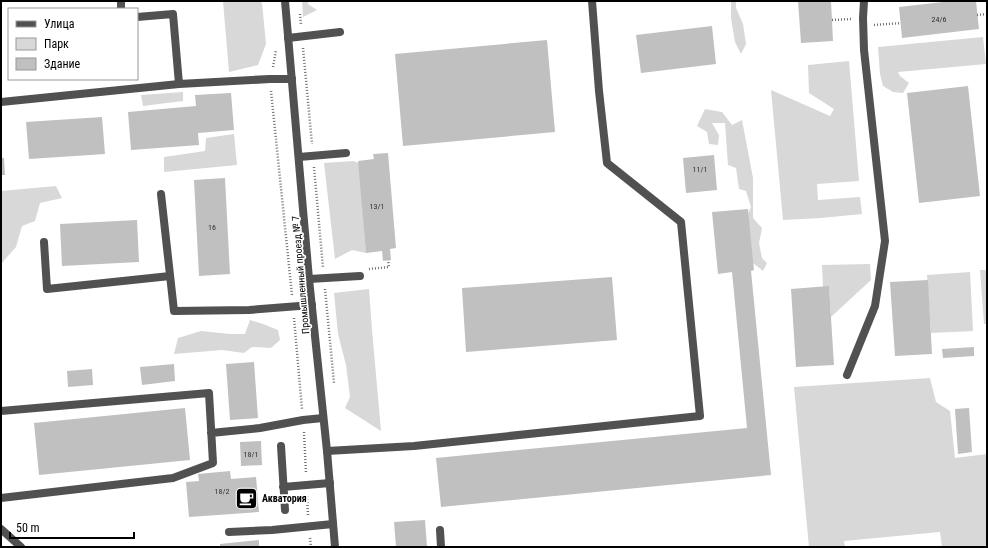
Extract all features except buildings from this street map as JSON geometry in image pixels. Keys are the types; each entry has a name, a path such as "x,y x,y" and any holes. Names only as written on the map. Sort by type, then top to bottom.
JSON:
{"street":[{"name":"Промышленный проезд № 7","path":"285,1 335,547"},
{"path":"327,451 414,446 700,416 681,222 607,163 599,91 592,1"},
{"path":"847,375 875,306 885,241 864,50 864,1"},
{"path":"138,17 173,14 179,84"},
{"path":"288,38 340,32"},
{"path":"1,102 179,84 292,79"},
{"path":"299,157 346,153"},
{"path":"161,194 174,311 249,310 312,305"},
{"path":"44,242 47,289 170,276"},
{"path":"310,279 360,276"},
{"path":"1,411 209,393 213,463 173,478 1,498"},
{"path":"211,433 260,428 303,420 324,418"},
{"path":"281,446 285,510"},
{"path":"283,487 330,483"},
{"path":"229,532 272,530 333,524"},
{"path":"1,529 21,547"},
{"path":"440,530 441,547"}],"path":[{"path":"977,15 987,14"},
{"path":"832,20 863,18"},
{"path":"863,26 901,23"},
{"path":"275,44 276,51 270,79 303,420 311,547"},
{"path":"360,276 367,269 389,267 388,260"}],"green space":[{"path":"223,1 259,1 262,3 266,44 258,65 229,72"},
{"path":"302,1 308,1 308,4 317,10 303,17"},
{"path":"731,1 736,1 736,8 743,24 746,44 741,54 735,42 731,18"},
{"path":"983,37 986,64 898,72 900,76 909,83 903,93 893,92 883,86 880,74 878,47"},
{"path":"849,61 859,181 817,184 818,200 860,197 862,214 783,220 771,90 830,116 834,109 809,93 808,65"},
{"path":"183,92 183,101 143,106 141,95"},
{"path":"705,109 722,112 732,125 742,120 753,178 753,218 762,228 759,243 762,258 767,263 763,271 753,263 748,214 751,207 746,191 739,189 736,168 728,165 725,123 712,123 719,135 718,145 709,144 707,132 697,126"},
{"path":"234,134 237,165 164,172 164,157 205,151 206,138"},
{"path":"353,161 359,163 366,253 352,250 335,259 324,163"},
{"path":"56,186 62,198 40,203 35,221 22,226 16,247 1,264 1,191"},
{"path":"870,264 871,280 831,317 829,287 823,287 822,265"},
{"path":"980,270 987,270 987,324 984,324"},
{"path":"970,272 973,331 931,333 927,275"},
{"path":"369,289 381,431 345,408 350,397 346,365 338,334 334,293"},
{"path":"250,320 278,330 280,340 271,348 252,347 244,353 222,350 174,354 178,338 201,331 245,334"},
{"path":"930,378 936,402 950,411 955,458 987,454 987,547 942,547 940,532 844,541 845,547 809,547 794,387"}],"place":[{"name":"Акватория","path":"247,498"}]}
